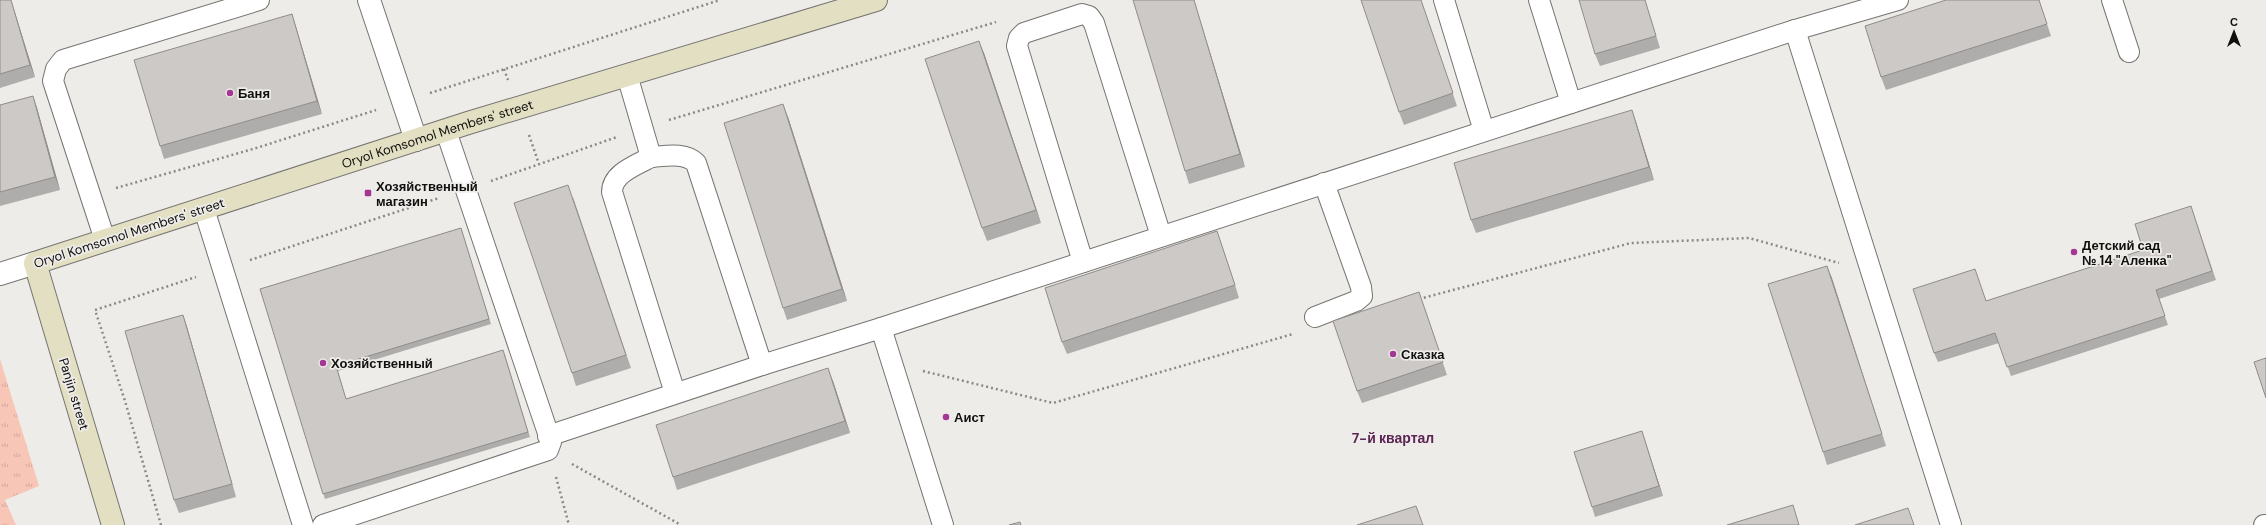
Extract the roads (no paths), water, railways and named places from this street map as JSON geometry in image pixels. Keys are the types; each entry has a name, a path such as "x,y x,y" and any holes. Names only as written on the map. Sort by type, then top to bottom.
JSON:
{"street":[{"path":"368,0 416,140"},
{"name":"Oryol Komsomol Members' street","path":"0,274 416,140 876,0"},
{"name":"Panjin street","path":"35,263 113,525"}],"lane":[{"path":"105,240 53,81 56,69 63,60 259,0"},
{"path":"1444,0 1484,131"},
{"path":"1539,0 1571,103"},
{"path":"324,525 548,443 674,393 762,364 881,328 1795,30 1898,0"},
{"path":"2112,0 2129,52"},
{"path":"1083,262 1017,46 1019,38 1024,33 1082,14 1089,16 1094,23 1161,236"},
{"path":"1795,30 1951,525"},
{"path":"627,75 644,128 651,157"},
{"path":"446,131 548,443"},
{"path":"674,393 612,192 612,183 616,178 651,157 684,156 691,157 696,163 762,364"},
{"path":"1315,317 1356,301 1362,296 1361,287 1324,183"},
{"path":"204,209 303,525"},
{"path":"881,328 943,525"}],"place":[{"name":"Баня","path":"230,93"},
{"name":"Хозяйственный магазин","path":"368,193"},
{"name":"Детский сад № 14 \"Аленка\"","path":"2074,252"},
{"name":"Сказка","path":"1393,354"},
{"name":"Хозяйственный","path":"323,363"},
{"name":"Аист","path":"946,417"}],"district":[{"name":"7-й квартал","path":"1393,438"}]}
